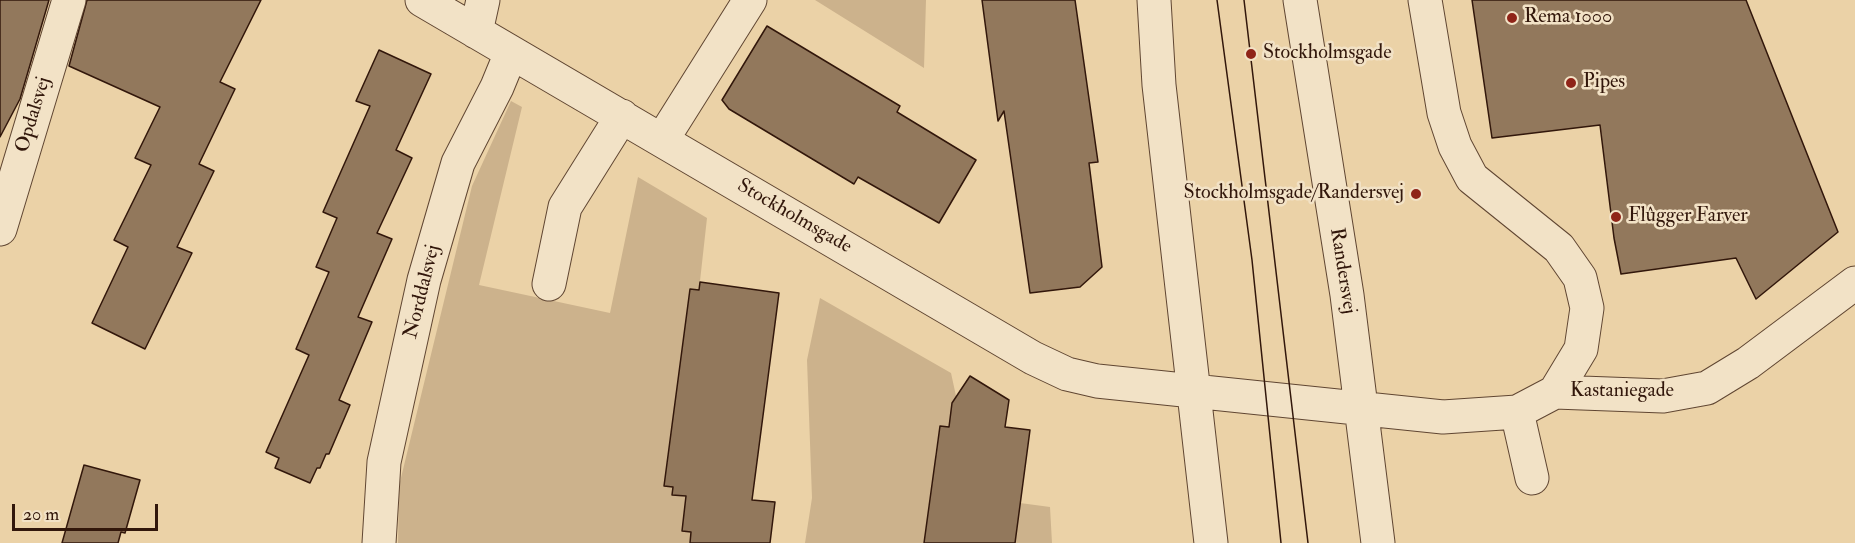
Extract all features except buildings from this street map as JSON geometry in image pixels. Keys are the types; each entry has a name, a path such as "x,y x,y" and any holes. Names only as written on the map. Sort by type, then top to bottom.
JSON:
{"street":[{"name":"Opdalsvej","path":"0,229 69,0"},
{"name":"Stockholmsgade","path":"422,0 1033,358 1067,374 1097,381 1360,410"},
{"path":"476,32 483,0"},
{"path":"662,140 750,0"},
{"path":"1154,0 1159,85 1211,543"},
{"name":"Randersvej","path":"1300,0 1347,294 1378,543"},
{"path":"1425,0 1444,113 1455,146 1472,178 1559,248 1580,278 1587,308 1581,349 1555,392"},
{"name":"Norddalsvej","path":"379,543 384,462 424,280 458,163 497,87 511,53"},
{"path":"549,284 565,207 622,116"},
{"name":"Kastaniegade","path":"1360,410 1443,417 1517,412 1555,392 1663,396 1707,388 1748,363 1855,283"},
{"path":"1517,412 1532,478"}],"shaded area":[{"path":"815,0 926,0 924,68"},
{"path":"511,101 522,107 479,285 610,313 638,177 707,218 699,290 690,289 664,486 673,487 673,495 696,498 686,501 682,531 691,532 690,543 398,543 399,486 472,186"},
{"path":"820,298 951,373 956,396 953,420 949,427 940,426 935,456 945,458 932,482 924,543 805,543 812,498 807,360"},
{"path":"1020,503 1050,507 1052,543 1015,543"}],"tram line":[{"path":"1217,0 1252,260 1281,543"},
{"path":"1244,0 1308,543"}],"place":[{"name":"Rema 1000","path":"1512,18"},
{"name":"Stockholmsgade","path":"1251,54"},
{"name":"Pipes","path":"1571,83"},
{"name":"Stockholmsgade/Randersvej","path":"1416,194"},
{"name":"Flûgger Farver","path":"1616,217"}]}
